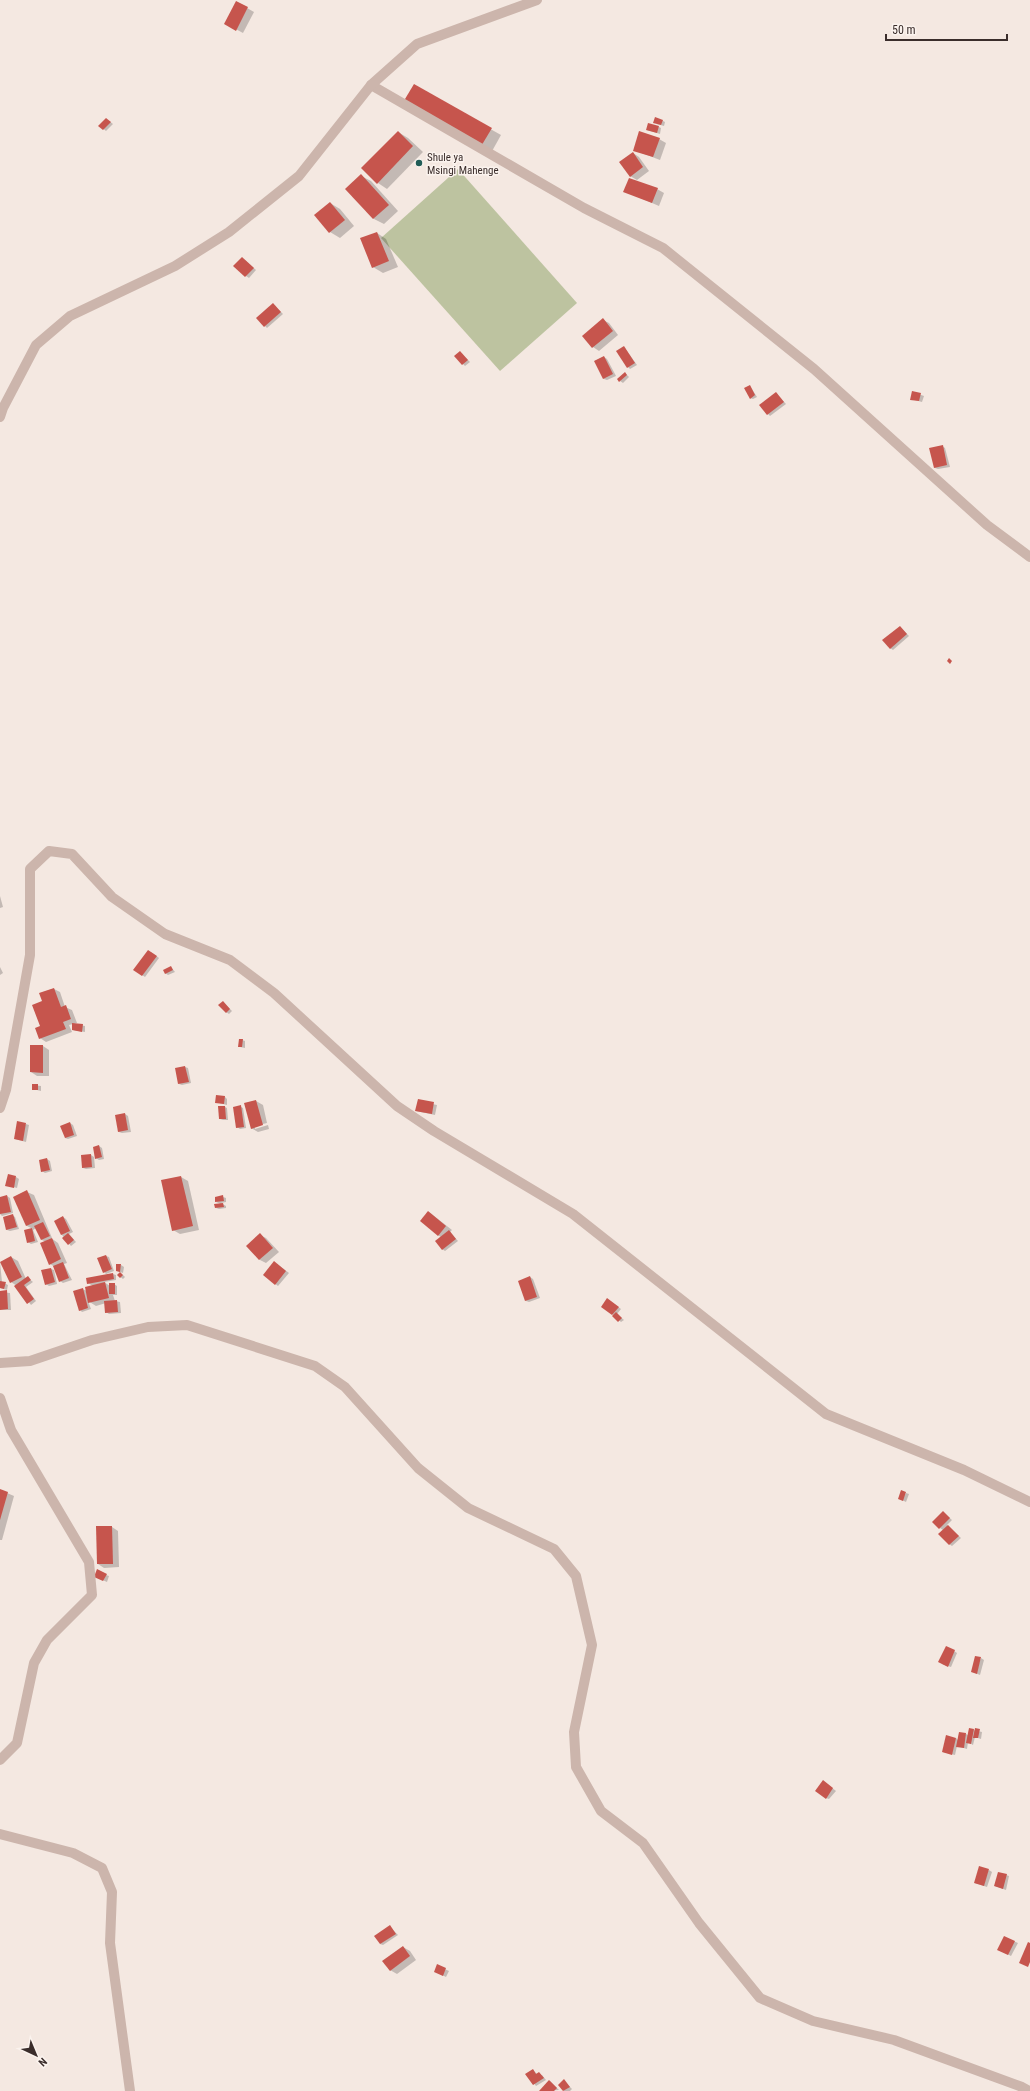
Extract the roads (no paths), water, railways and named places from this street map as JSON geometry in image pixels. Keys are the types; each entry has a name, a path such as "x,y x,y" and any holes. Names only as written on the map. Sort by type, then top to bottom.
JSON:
{"street":[{"path":"0,417 3,408 36,345 70,316 175,266 229,232 299,176 371,85 417,44 537,0"},
{"path":"371,85 584,208 663,248 814,369 987,525 1030,557"},
{"path":"0,1108 6,1090 30,955 30,869 49,851 72,854 112,897 165,934 230,960 274,993 397,1106 434,1131 573,1214 826,1414 964,1470 1030,1502"},
{"path":"0,1363 30,1361 92,1340 148,1327 187,1326 315,1366 345,1386 418,1468 468,1508 554,1549 576,1576 592,1645 574,1732 576,1767 601,1810 643,1843 699,1923 760,1998 813,2021 894,2040 1022,2087 1029,2091"},
{"path":"0,1398 11,1430 90,1562 92,1595 47,1640 34,1663 17,1743 0,1760"},
{"path":"0,1834 73,1853 102,1868 112,1892 110,1943 130,2091"}],"place":[{"name":"Shule ya Msingi Mahenge","path":"419,163"}]}
